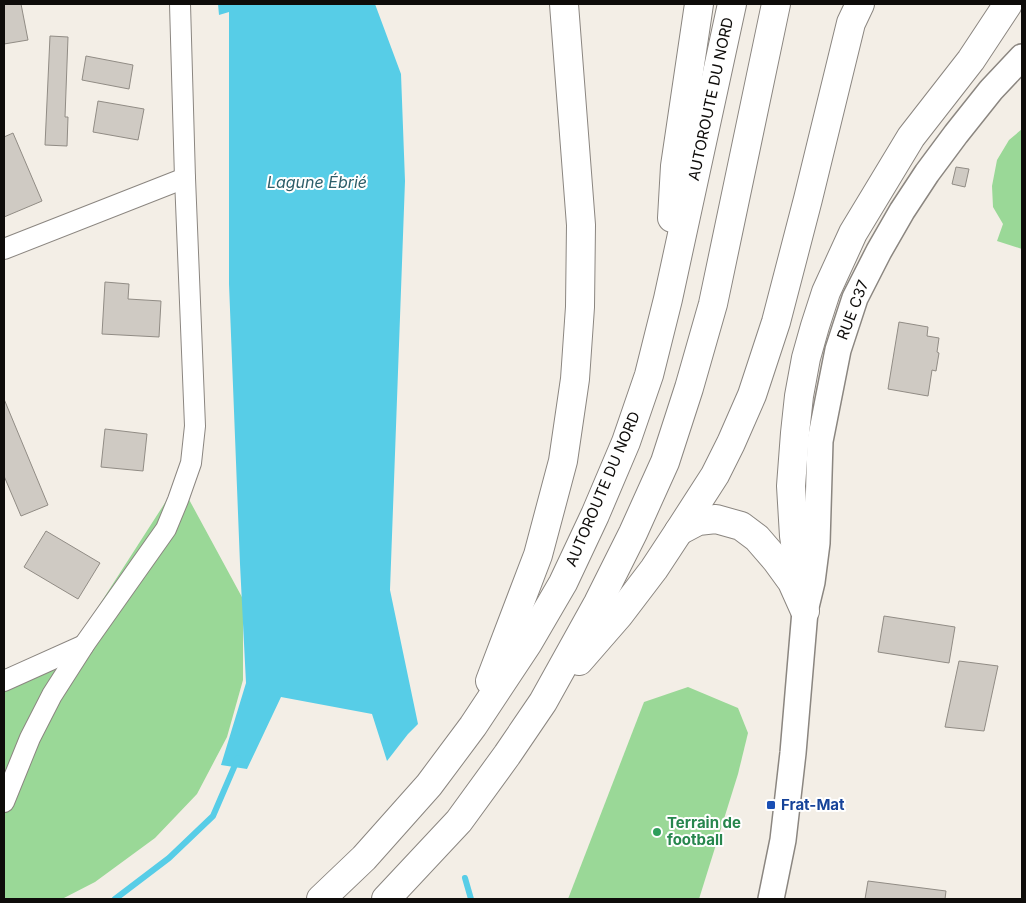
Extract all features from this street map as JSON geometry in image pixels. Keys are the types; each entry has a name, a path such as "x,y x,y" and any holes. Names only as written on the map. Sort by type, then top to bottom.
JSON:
{"highway":[{"path":"473,726 538,556 563,461 575,380 580,307 581,226 564,4"},
{"path":"668,300 675,166 699,4"},
{"name":"AUTOROUTE DU NORD","path":"321,899 364,858 429,786 473,726 538,626 562,583 595,515 629,434 649,375 668,300 732,4"},
{"path":"386,899 458,821 507,756 543,702 598,603 633,533 665,462 690,388 712,304 776,4"},
{"path":"543,702 619,615 654,570 715,475 731,443 752,396 776,322 851,23 860,4"},
{"path":"805,611 794,536 791,486 799,396 806,358 826,292 852,233 911,137 971,60 1008,4"},
{"path":"679,532 698,521 716,519 741,526 757,538 776,560 792,582 805,611"}],"street":[{"path":"4,802 34,729 52,695 84,645 166,529 191,463 195,426 180,4"},
{"name":"RUE C37","path":"771,899 783,840 793,753 805,611 812,582 817,543 820,441 838,350 855,298 902,211 927,172 956,134 991,90 1022,57"},
{"path":"4,249 185,178"},
{"path":"4,681 84,645"}],"green space":[{"path":"1022,129 1022,249 997,241 1003,224 993,207 992,186 997,160 1009,140"},
{"path":"179,481 243,599 243,680 227,737 197,794 155,838 95,882 62,899 4,899 4,683 71,649"},
{"name":"Terrain de football","path":"688,687 738,708 748,733 738,774 699,899 568,899 644,702"}],"water":[{"name":"Lagune Ébrié","path":"218,4 375,4 401,74 405,181 390,590 418,724 387,761 372,714 281,697 247,769 221,765 246,683 229,284 229,12 219,15"}],"building":[{"path":"4,4 21,4 28,40 4,44"},
{"path":"50,36 68,37 65,117 68,117 67,146 45,145"},
{"path":"86,56 133,65 129,89 82,80"},
{"path":"98,101 144,109 138,140 93,132"},
{"path":"13,133 42,201 4,217 4,137"},
{"path":"956,167 969,169 965,187 952,184"},
{"path":"105,282 129,284 128,299 161,301 159,337 102,334"},
{"path":"899,322 928,327 927,336 939,338 936,371 932,370 928,396 888,389"},
{"path":"4,399 48,505 21,516 4,476"},
{"path":"105,429 147,434 143,471 101,467"},
{"path":"46,531 100,563 78,599 24,567"},
{"path":"884,616 955,627 949,663 878,652"},
{"path":"959,661 998,666 984,731 945,727"},
{"path":"868,881 946,891 945,899 865,899"}],"waterway":[{"path":"115,899 169,858 213,816 238,758"},
{"path":"465,878 471,899"}],"place":[{"name":"Frat-Mat","path":"771,805"},
{"name":"Terrain de football","path":"657,832"}]}
